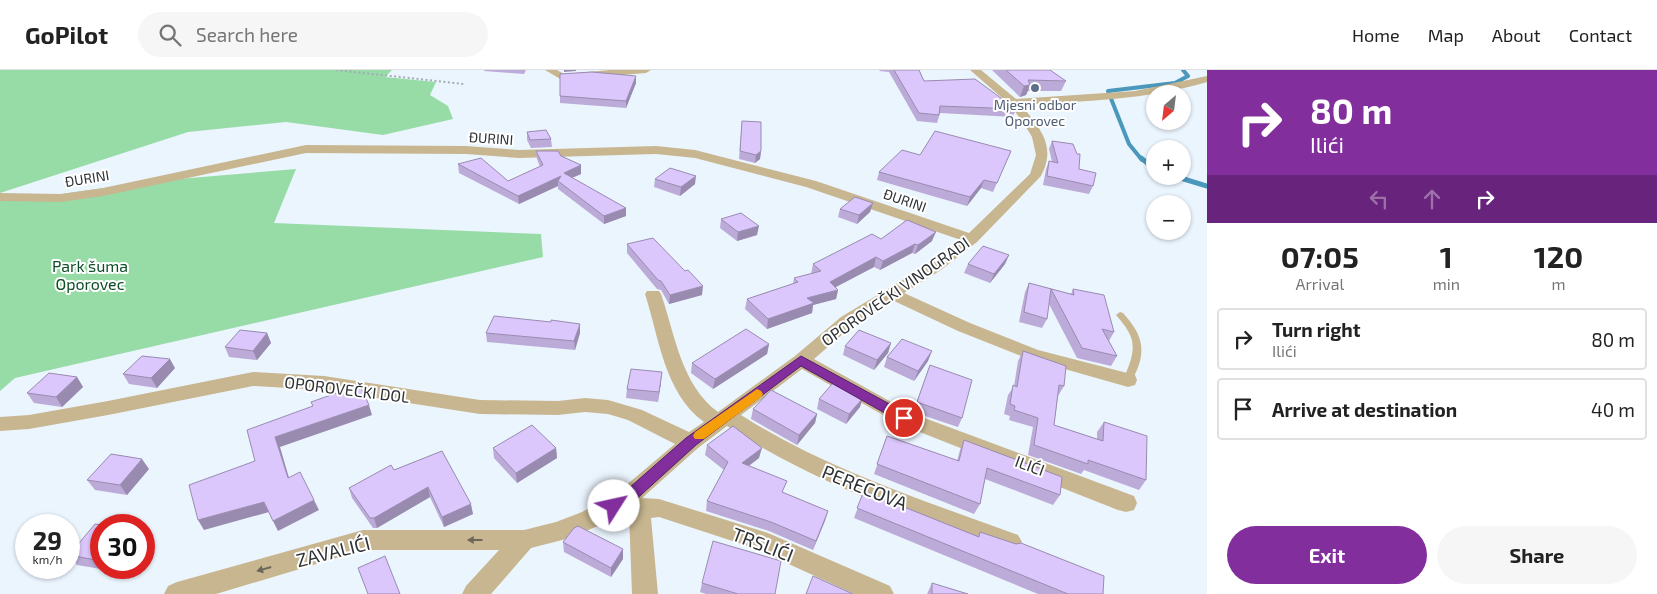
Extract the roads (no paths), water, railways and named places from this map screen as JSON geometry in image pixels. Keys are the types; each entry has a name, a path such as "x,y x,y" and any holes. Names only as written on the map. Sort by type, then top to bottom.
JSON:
{"street":[{"path":"550,70 562,77 646,70"},
{"name":"OPOROVEČKI VINOGRADI","path":"524,540 558,532 633,504 691,442 801,360 847,321 935,267 972,239 1035,176 1043,165 1042,144 1032,126 1013,102 975,70"},
{"path":"1013,102 1110,98 1188,86 1207,79"},
{"name":"ĐURINI","path":"0,197 61,198 102,192 306,149 466,150 519,154 656,150 695,154 727,161 811,184 972,239"},
{"path":"890,293 964,327 1032,354 1128,380"},
{"name":"PERECOVA","path":"653,294 663,320 678,375 698,406 846,482 1010,542"},
{"name":"ILIĆI","path":"801,360 904,418 1126,502"},
{"name":"OPOROVEČKI DOL","path":"0,424 30,422 253,379 324,383 480,407 558,408 584,405 608,407 635,415 691,442"},
{"path":"633,504 640,531 645,594"},
{"name":"TRSLIĆI","path":"633,504 659,508 760,540 880,594"},
{"name":"ZAVALIĆI","path":"177,594 364,540 524,540"},
{"path":"475,594 524,540"}],"lane":[{"path":"1120,315 1131,326 1138,343 1137,360 1128,380"}],"waterway":[{"path":"1142,160 1129,144 1108,91 1175,83 1188,76 1183,70"},
{"path":"1141,158 1146,162"},
{"path":"1191,181 1207,186"}],"place":[{"name":"Mjesni odbor Oporovec","path":"1035,88"}],"park label":[{"name":"Park šuma Oporovec","path":"90,274"}]}
